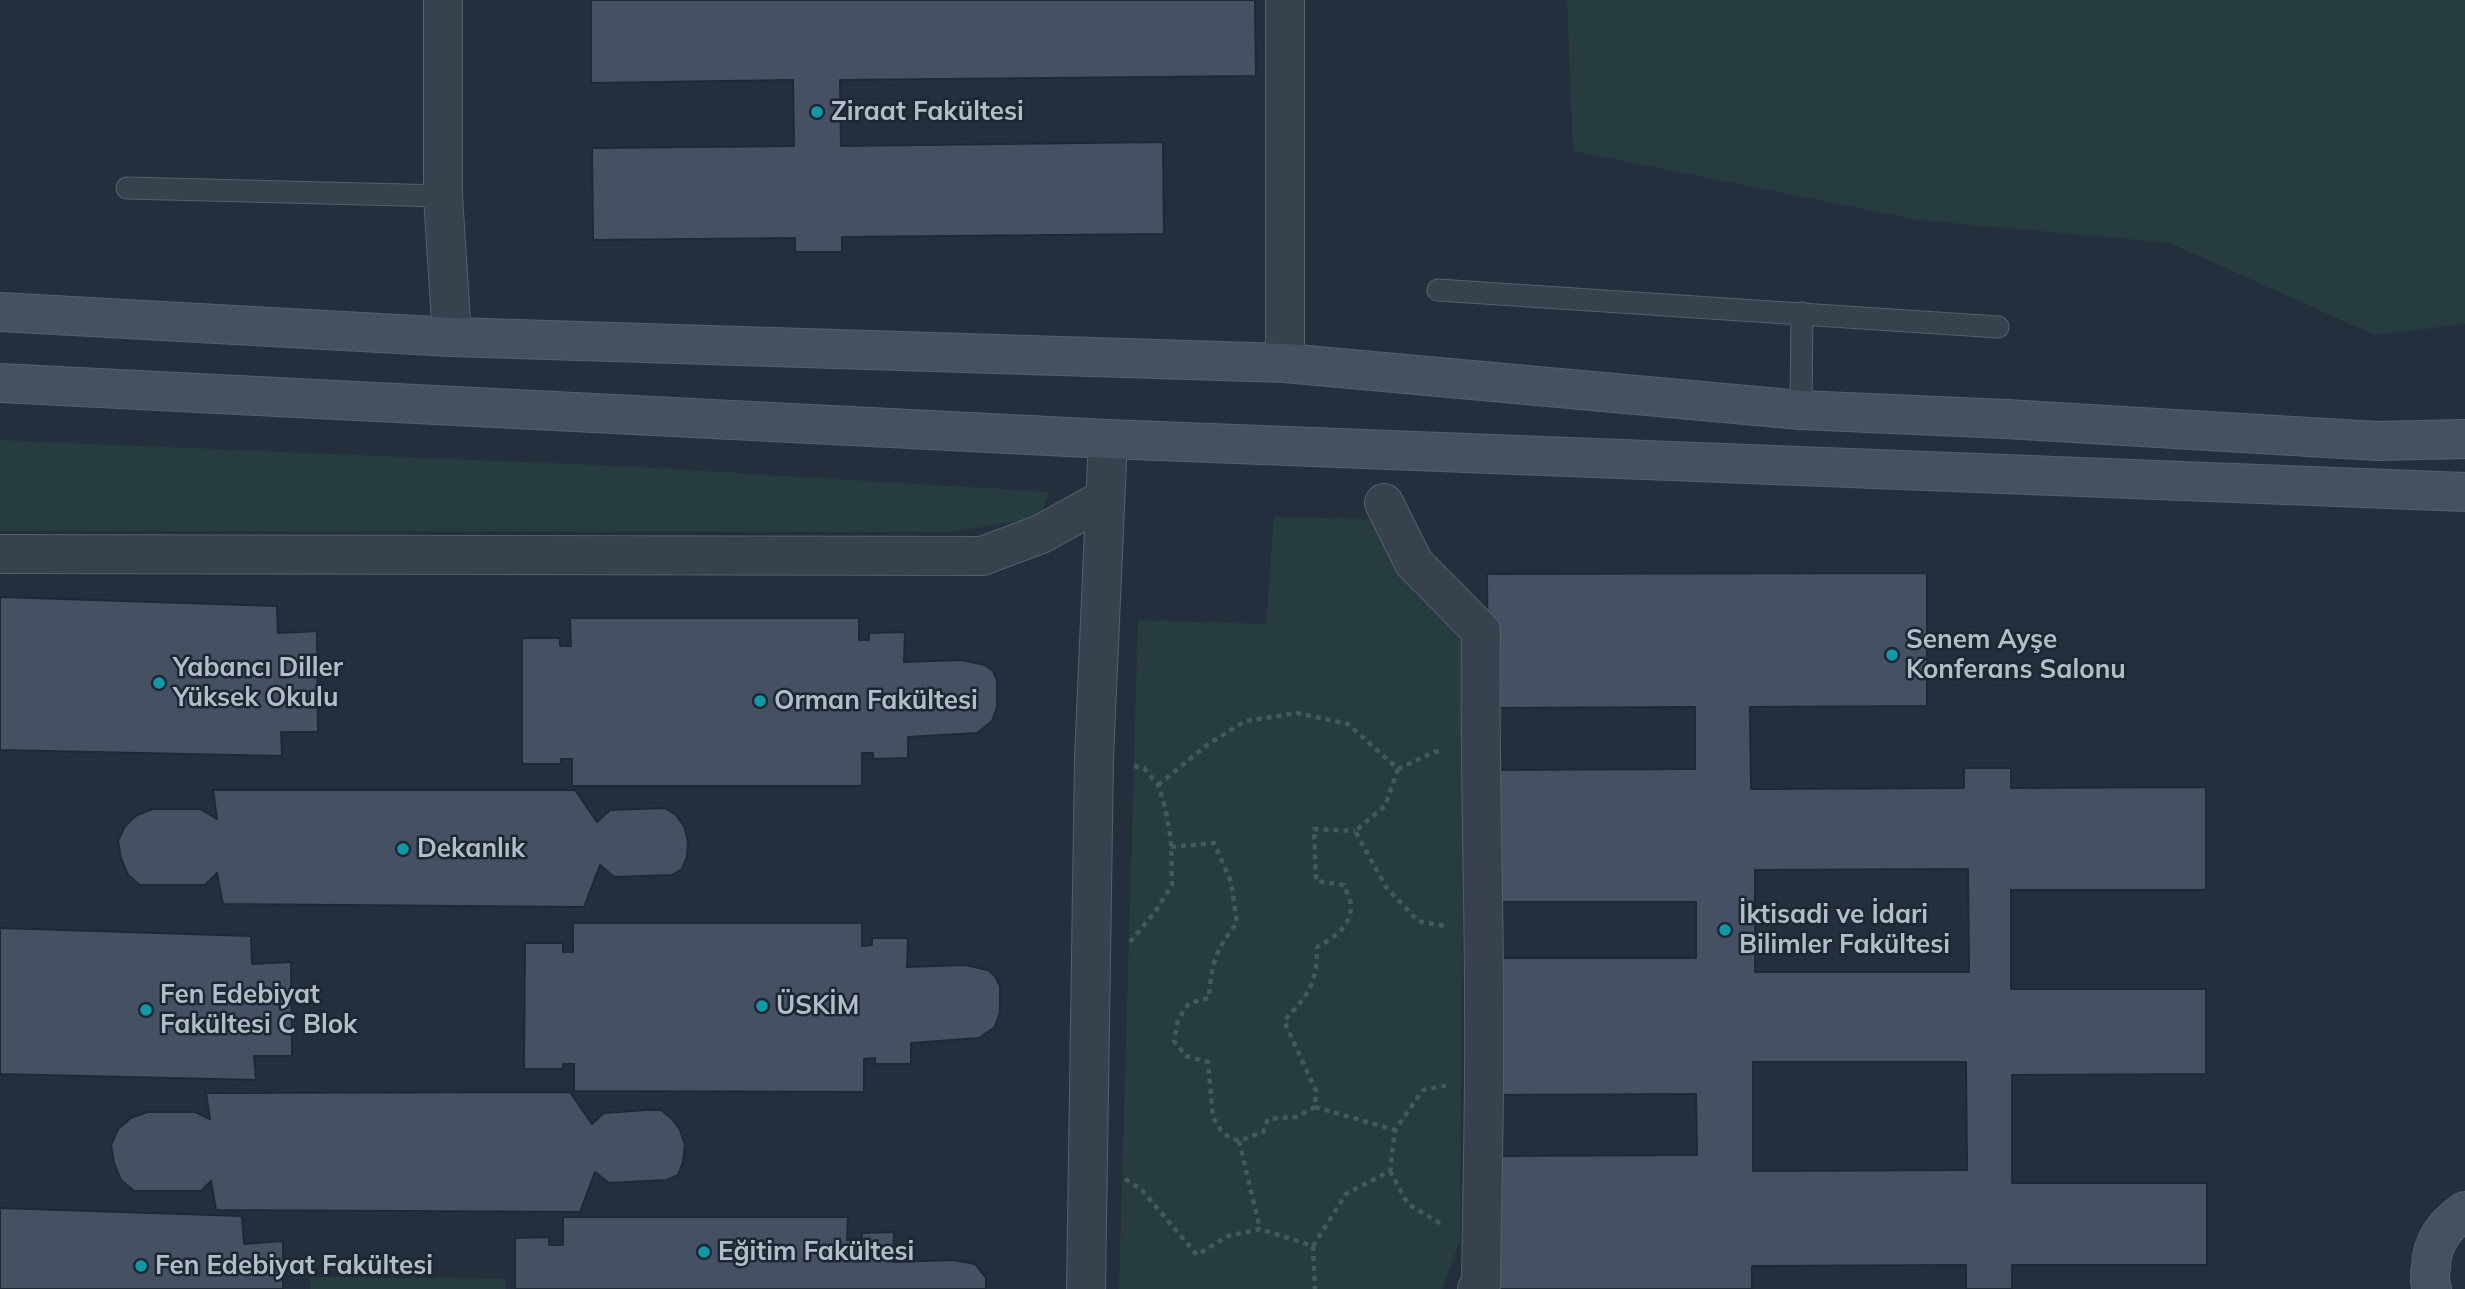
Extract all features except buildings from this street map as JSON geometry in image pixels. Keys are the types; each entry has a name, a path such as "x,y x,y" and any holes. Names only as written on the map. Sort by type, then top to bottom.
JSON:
{"street":[{"path":"443,0 443,196 452,337"},
{"path":"1285,0 1285,363"},
{"path":"0,312 452,337 1285,363 1801,410 2377,441 2465,439"},
{"path":"0,383 1108,439 2465,492"},
{"path":"1086,1289 1094,758 1108,439"},
{"path":"0,554 982,556 1041,534 1104,499"},
{"path":"1384,503 1414,563 1482,631 1479,745 1484,933 1484,1078 1482,1286 1477,1289"},
{"path":"2427,1287 2431,1255 2438,1238 2450,1222 2465,1211"}],"lane":[{"path":"127,188 443,196"},
{"path":"1438,290 1998,327"},
{"path":"1801,410 1802,313"}],"path":[{"path":"1158,785 1207,745 1245,721 1297,713 1348,724 1398,769"},
{"path":"1315,1107 1316,1091 1284,1021 1304,999 1317,972 1317,947 1330,941 1345,926 1352,905 1344,885 1316,881 1314,829 1355,831 1385,806 1398,769 1434,752 1479,745"},
{"path":"1091,955 1129,943 1155,912 1172,885 1171,847 1165,807 1158,785 1143,768 1094,758"},
{"path":"1355,831 1386,887 1418,921 1484,933"},
{"path":"1171,847 1214,843 1231,882 1237,923 1220,944 1211,969 1209,998 1189,1003 1178,1020 1174,1041 1186,1056 1208,1062 1213,1117 1223,1134 1239,1141 1263,1132 1268,1119 1296,1117 1315,1107 1395,1130"},
{"path":"1482,1231 1439,1224 1408,1204 1390,1171 1395,1130 1423,1090 1484,1078"},
{"path":"1239,1141 1260,1229"},
{"path":"1088,1158 1141,1189 1197,1255 1228,1236 1260,1229 1314,1246"},
{"path":"1315,1289 1314,1246 1346,1194 1390,1171"}],"green space":[{"path":"1567,0 2465,0 2465,324 2375,335 2170,243 1918,220 1573,151"},
{"path":"0,440 622,466 1049,492 1040,518 950,532 0,531"},
{"path":"1274,517 1374,519 1415,594 1465,643 1460,1240 1442,1289 1119,1289 1138,620 1266,624"},
{"path":"310,1277 506,1279 506,1289 310,1289"}],"place":[{"name":"Ziraat Fakültesi","path":"817,112"},
{"name":"Senem Ayşe Konferans Salonu","path":"1892,655"},
{"name":"Yabancı Diller Yüksek Okulu","path":"159,683"},
{"name":"Orman Fakültesi","path":"760,701"},
{"name":"Dekanlık","path":"403,849"},
{"name":"İktisadi ve İdari Bilimler Fakültesi","path":"1725,930"},
{"name":"ÜSKİM","path":"762,1006"},
{"name":"Fen Edebiyat Fakültesi C Blok","path":"146,1010"},
{"name":"Eğitim Fakültesi","path":"704,1252"},
{"name":"Fen Edebiyat Fakültesi","path":"141,1266"}]}
